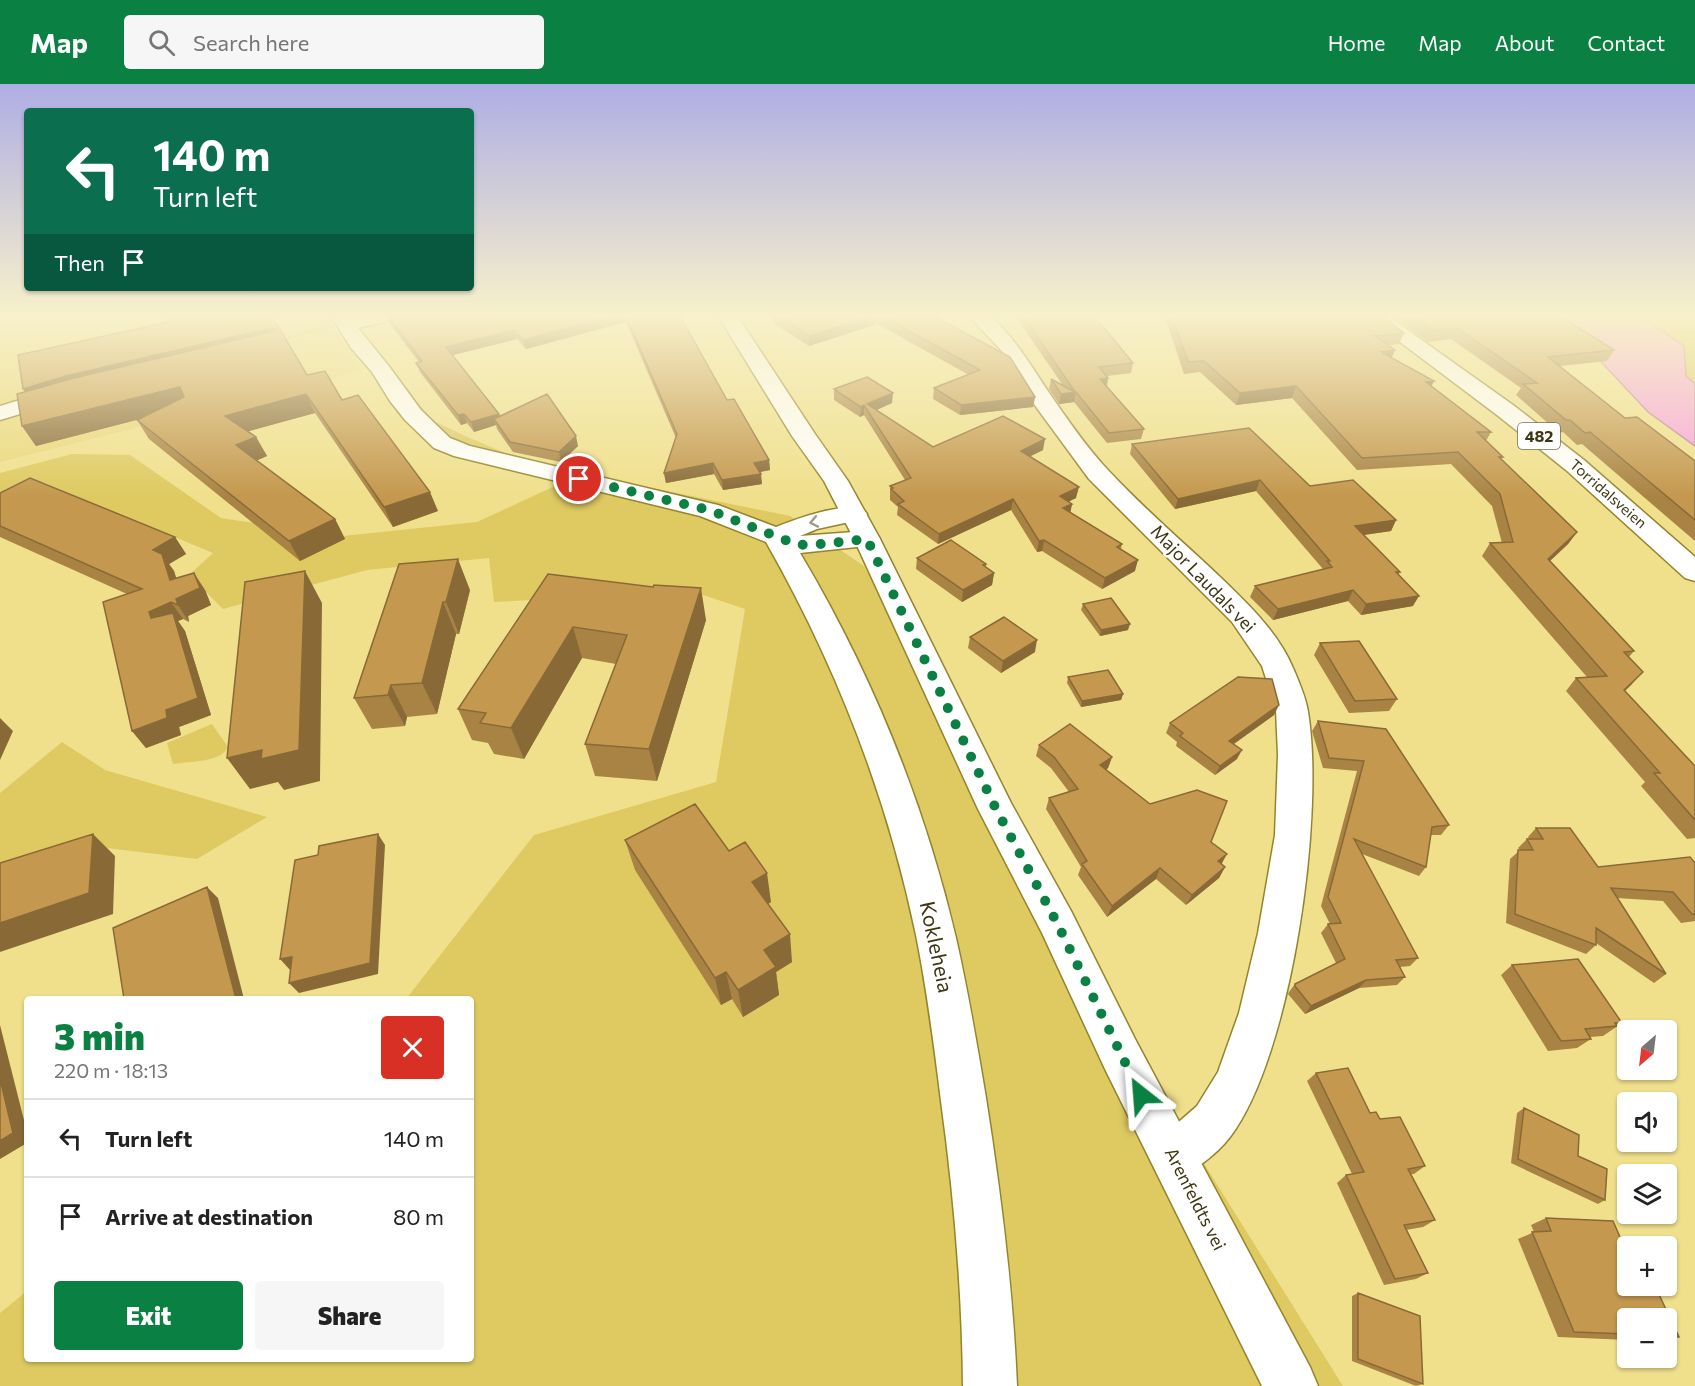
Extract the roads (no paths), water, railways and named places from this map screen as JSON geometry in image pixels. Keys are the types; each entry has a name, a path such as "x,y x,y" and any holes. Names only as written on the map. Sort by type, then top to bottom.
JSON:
{"street":[{"path":"385,375 402,401 442,443 462,451 709,510 798,545 822,544 860,527"},
{"name":"Arenfeldts vei","path":"767,375 804,436 836,481 860,527 996,809 1057,923 1120,1054 1291,1386"},
{"name":"Major Laudals vei","path":"1026,375 1040,398 1098,474 1242,615 1276,666 1292,710 1295,755 1293,835 1278,933 1260,1013 1236,1084 1213,1122 1173,1157"},
{"name":"Torridalsveien","path":"1456,375 1575,465 1695,572"},
{"path":"0,412 79,390"},
{"name":"Kokleheia","path":"776,536 828,626 872,724 907,825 932,917 950,1014 972,1159 990,1350 990,1386"}]}
